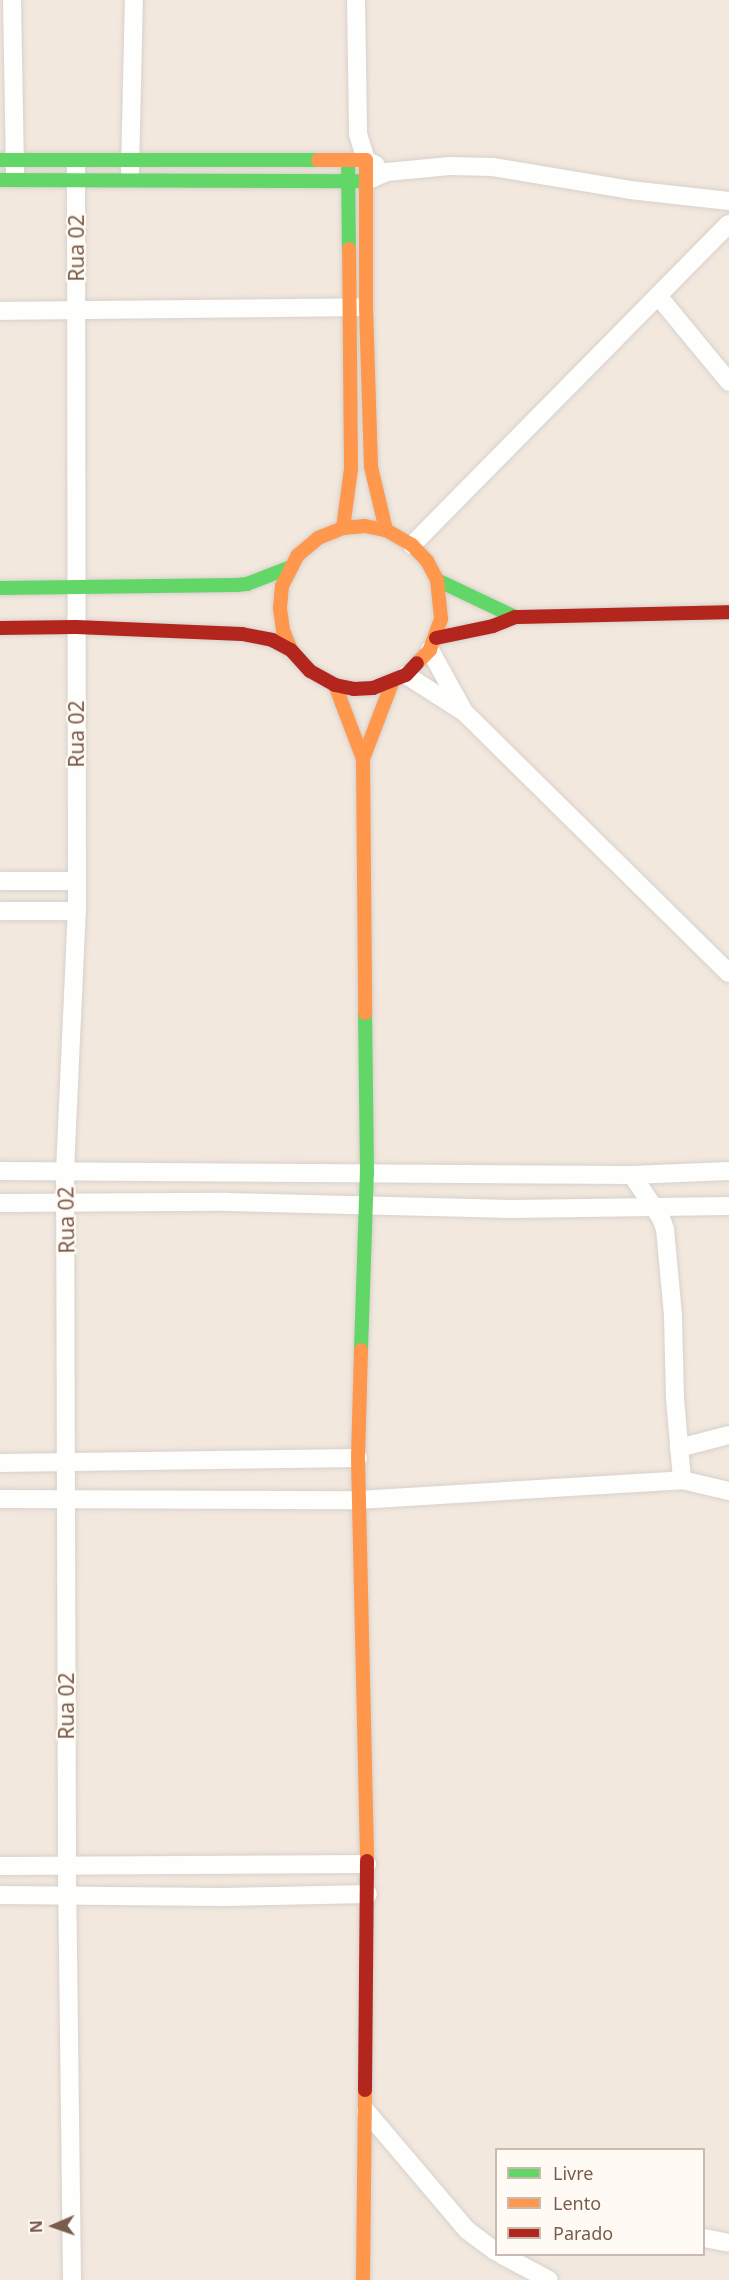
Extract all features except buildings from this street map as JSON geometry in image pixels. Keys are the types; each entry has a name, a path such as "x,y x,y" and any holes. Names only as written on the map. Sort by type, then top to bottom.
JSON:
{"street":[{"path":"12,0 8,180 357,181 387,172 450,166 494,167 630,190 729,201"},
{"path":"130,179 134,0"},
{"path":"343,528 351,469 357,307 356,0"},
{"path":"8,160 357,160 387,172"},
{"name":"Rua 02","path":"72,2280 67,1866 65,1171 77,911 76,160"},
{"path":"412,545 729,224"},
{"path":"659,297 729,382"},
{"path":"0,311 357,307"},
{"path":"357,307 371,467 386,530"},
{"path":"464,712 433,644 441,609 437,580 427,561 412,545 386,530 365,526 330,532 308,546 291,567 282,586 280,608 282,630 291,650 310,671 335,685 354,689 373,688 399,679 464,712 729,973"},
{"path":"0,588 236,585 247,584 291,567"},
{"path":"437,580 516,617"},
{"path":"363,759 399,679 433,644 516,617 729,612"},
{"path":"0,628 76,627 242,634 272,640 291,650"},
{"path":"335,685 363,759 368,1173 358,1458 368,1894 363,2280"},
{"path":"0,881 77,881"},
{"path":"0,911 77,911"},
{"path":"0,1171 632,1175 729,1172"},
{"path":"632,1175 665,1229 674,1316 682,1480"},
{"path":"0,1203 228,1202 367,1206 654,1208 729,1206"},
{"path":"679,1448 729,1435"},
{"path":"0,1463 358,1458"},
{"path":"0,1499 358,1500 682,1480 729,1491"},
{"path":"0,1866 367,1864"},
{"path":"0,1895 224,1897 368,1894"},
{"path":"366,2111 467,2230 495,2250"},
{"path":"705,2238 729,2244"},
{"path":"505,2256 549,2280"}],"shaded area":[{"path":"0,0 729,0 729,2280 0,2280"}],"traffic: fast":[{"path":"0,160 318,160"},
{"path":"348,160 349,249"},
{"path":"0,180 364,181"},
{"path":"0,588 236,585 247,584 291,567"},
{"path":"437,580 515,617"},
{"path":"361,1350 367,1173 365,1013"}],"traffic: slow":[{"path":"318,160 366,160 366,307 371,467 386,530"},
{"path":"343,528 351,469 349,249"},
{"path":"291,650 283,630 280,608 282,586 298,555 318,538 343,528 365,526 386,530 412,545 427,561 437,580 441,619 430,650 417,663"},
{"path":"363,759 392,683"},
{"path":"335,685 363,759 365,1013"},
{"path":"361,1350 358,1458 367,1861"},
{"path":"363,2280 365,2090"}],"traffic: jam":[{"path":"436,638 493,626 515,617 729,612"},
{"path":"0,628 76,627 242,634 272,640 291,650 310,671 335,685 354,689 373,688 406,675 417,663"},
{"path":"365,2090 367,1861"}]}
